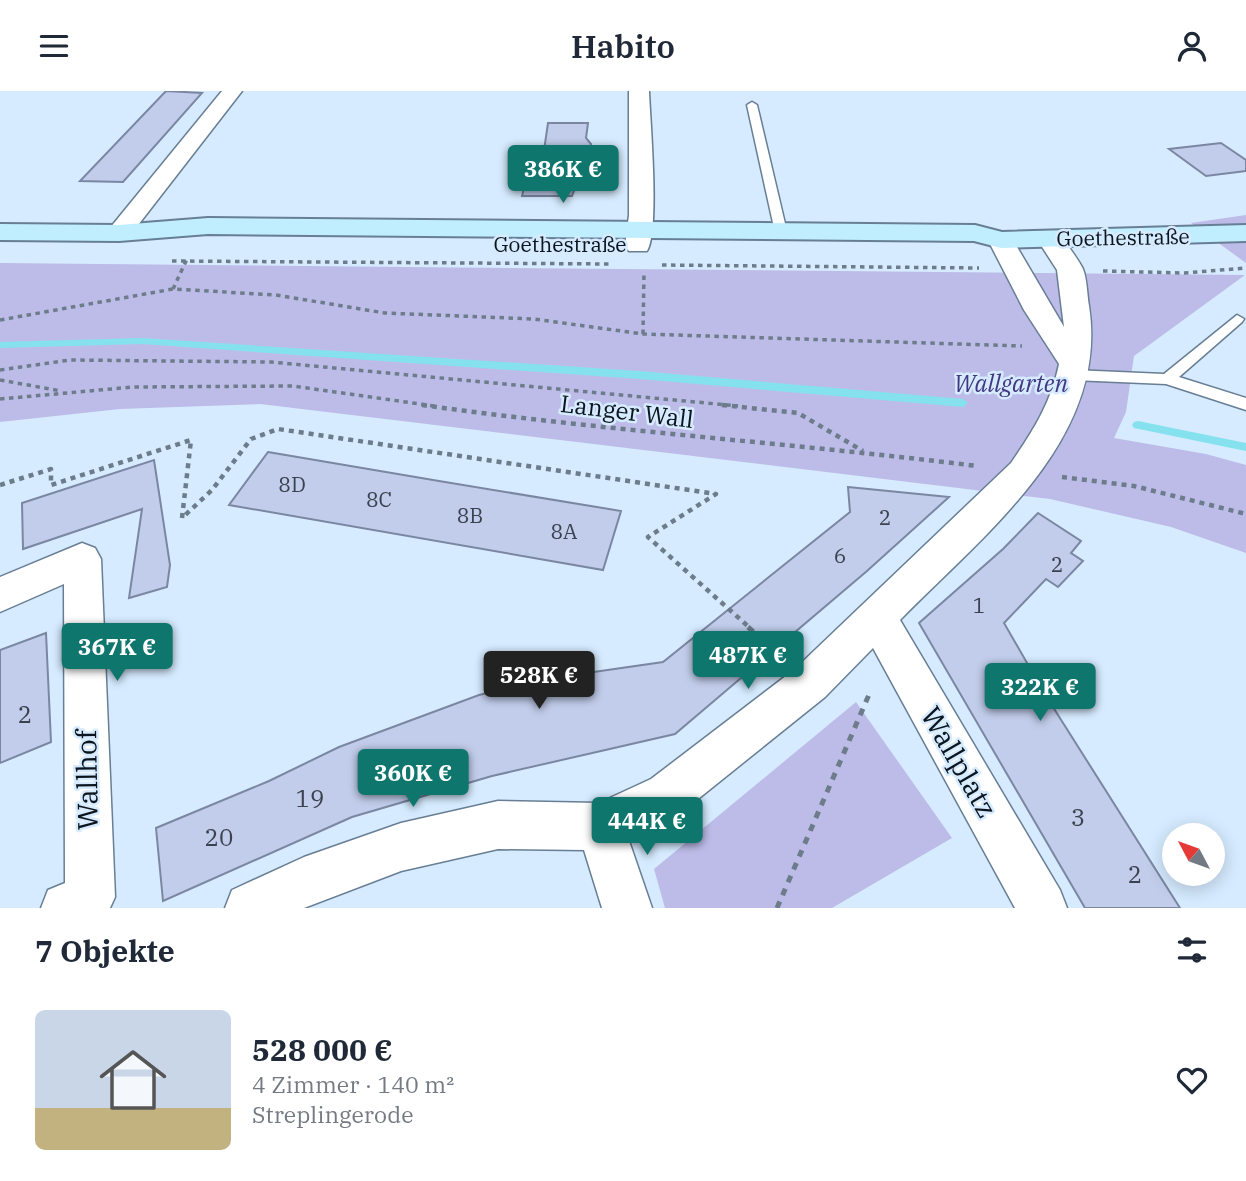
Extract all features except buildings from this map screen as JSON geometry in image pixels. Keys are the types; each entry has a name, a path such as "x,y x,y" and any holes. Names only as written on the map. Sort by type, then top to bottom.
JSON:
{"main road":[{"name":"Goethestraße","path":"0,232 119,233 197,244 639,238 781,232 975,233 1001,240 1246,233"},
{"name":"Goethestraße","path":"639,238 984,248 1001,240"}],"street":[{"path":"119,233 232,91"},
{"path":"639,91 639,238"},
{"path":"250,908 304,882 413,844 498,825 601,827 667,795 810,683 1023,472 1061,410 1070,362 1079,334 1070,270 1050,239"},
{"path":"1001,240 1038,310 1070,362"},
{"name":"Wallhof","path":"0,595 82,559 90,897 66,908"},
{"name":"Wallplatz","path":"876,616 1042,908"},
{"path":"601,827 627,908"}],"lane":[{"path":"752,105 781,232"},
{"path":"1167,379 1237,319"},
{"path":"1070,362 1167,379 1246,404"}],"path":[{"path":"173,289 186,261"},
{"path":"643,283 643,334"},
{"path":"0,320 173,289 276,295 385,313 534,319 643,334 1070,362"},
{"path":"0,370 70,360 271,362 652,397 798,414 863,452"},
{"path":"0,380 68,393"},
{"name":"Langer Wall","path":"0,398 133,387 293,386 444,408 748,444 863,452 1134,486 1246,514"},
{"path":"0,485 51,469 51,485 191,440 182,517 212,490 251,439 278,429 716,494 648,537 810,683"},
{"path":"777,908 871,695 872,682"}],"green space":[{"path":"1246,215 1246,263 1191,223"},
{"name":"Wallgarten","path":"0,263 1245,275 1134,356 1126,412 1114,438 1206,454 1246,465 1246,553 1171,527 1050,499 260,404 120,409 0,422"},
{"path":"856,702 952,838 832,908 665,908 654,869"}],"waterway":[{"path":"0,345 142,341 639,375 963,403"},
{"path":"1138,425 1246,447"}]}
